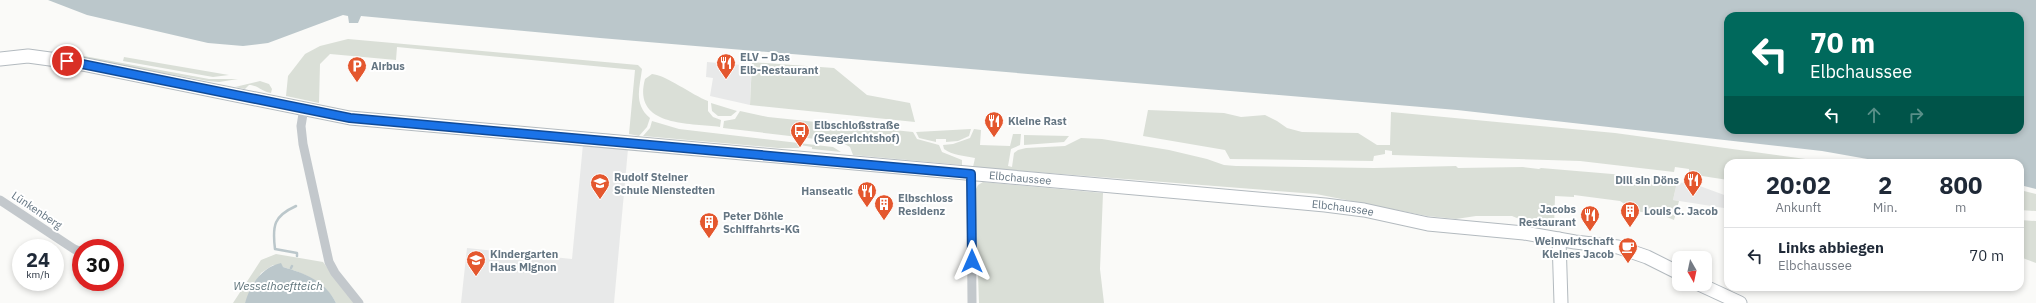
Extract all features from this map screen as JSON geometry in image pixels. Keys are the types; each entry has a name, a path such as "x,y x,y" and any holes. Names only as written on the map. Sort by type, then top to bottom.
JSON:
{"main road":[{"name":"Elbchaussee","path":"0,59 28,56 72,62 350,118 1325,205 1364,210 1428,224 1518,233 1618,247 1647,257 1672,270"},
{"path":"1559,239 1561,303"},
{"path":"1712,290 1740,303"}],"street":[{"path":"304,108 301,126 308,167 329,262 335,274 359,303"},
{"path":"971,174 972,303"},
{"name":"Lünkenberg","path":"0,200 72,248"}],"shaded area":[{"path":"348,39 638,65 642,69 639,101 641,107 650,118 647,127 639,136 629,134 635,70 397,47 396,60 330,54 320,64 319,103 286,96 288,76 305,54 320,46"},
{"path":"84,56 209,79 238,79 219,82 208,81 83,59"},
{"path":"124,57 229,75 213,77 123,61"},
{"path":"707,62 742,65 748,67 751,78 750,105 710,96 713,78 706,77"},
{"path":"752,62 834,68 867,95 910,103 915,122 750,105"},
{"path":"652,74 672,81 708,101 708,111 713,117 721,120 720,127 679,123 666,120 655,114 647,106 643,95 645,79"},
{"path":"260,81 269,84 272,89 271,93 252,85 249,85 245,89 235,87"},
{"path":"711,103 737,111 731,116 718,116 712,111"},
{"path":"1148,110 1224,113 1241,117 1265,115 1287,128 1302,132 1358,133 1377,145 1390,145 1391,112 1615,133 1806,159 1724,159 1724,179 1689,174 1689,169 1675,167 1674,172 1580,161 1392,155 1392,151 1385,150 1385,154 1374,156 1373,161 1230,159 1225,150 1143,136"},
{"path":"740,111 768,117 913,132 917,139 939,145 942,152 962,160 962,165 853,155 850,147 841,142 723,128 724,121 735,119"},
{"path":"652,121 679,129 833,147 841,152 812,149 812,147 800,145 800,148 778,148 643,136 650,128"},
{"path":"971,129 969,136 958,141 946,142 946,139 936,139 936,142 919,138 916,132"},
{"path":"974,129 981,130 980,145 1010,146 1013,134 1021,134 1020,145 1011,149 1008,166 1012,167 1014,153 1018,150 1026,148 1065,146 1081,138 1102,139 1169,150 1207,159 1224,165 1236,166 1374,168 1456,166 1458,168 1523,167 1624,175 1647,180 1649,178 1677,182 1673,200 1679,201 1674,220 1662,215 1635,211 1620,201 1574,195 1574,197 1555,196 1554,228 1534,225 1512,216 1476,216 1456,219 1427,216 1316,194 973,167 975,158 951,153 944,149 943,145 953,144 970,138"},
{"path":"1024,135 1069,136 1064,142 1024,145"},
{"name":"Rudolf Steiner Schule Nienstedten","path":"583,144 628,149 614,303 461,303 467,248 572,259"},
{"path":"983,182 1103,193 1100,269 1104,303 979,303 975,191 978,185"},
{"path":"1677,182 1697,185 1724,195 1724,208 1673,200"},
{"path":"2024,191 2036,194 2036,211 2024,210"},
{"path":"2024,220 2036,221 2036,263 2024,258"},
{"path":"276,254 323,262 354,303 336,303 325,288 309,277 291,269 273,265 261,273 245,303 233,303 261,260"}],"water":[{"path":"48,0 2036,0 2036,189 2024,186 2024,159 1867,159 1822,151 1457,110 600,38 361,16 358,23 349,23 348,16 343,15 268,43 243,46 208,43 87,15"},
{"name":"Wesselhoeftteich","path":"281,263 283,267 314,279 332,295 336,303 245,303 250,290 258,278 268,268"}],"waterway":[{"path":"296,206 279,218 276,222 274,234 275,249 297,253 297,256"}],"place":[{"name":"ELV – Das Elb-Restaurant","path":"726,80"},
{"name":"Airbus","path":"357,83"},
{"name":"Kleine Rast","path":"994,138"},
{"name":"Elbschloßstraße (Seegerichtshof)","path":"800,148"},
{"name":"Dill sin Döns","path":"1693,197"},
{"name":"Rudolf Steiner Schule Nienstedten","path":"600,200"},
{"name":"Hanseatic","path":"867,208"},
{"name":"Elbschloss Residenz","path":"884,221"},
{"name":"Louis C. Jacob","path":"1630,228"},
{"name":"Jacobs Restaurant","path":"1590,232"},
{"name":"Peter Döhle Schiffahrts-KG","path":"709,239"},
{"name":"Weinwirtschaft Kleines Jacob","path":"1628,264"},
{"name":"Kindergarten Haus Mignon","path":"476,277"}],"route":[{"path":"67,61 350,118 971,174 972,261"}]}
